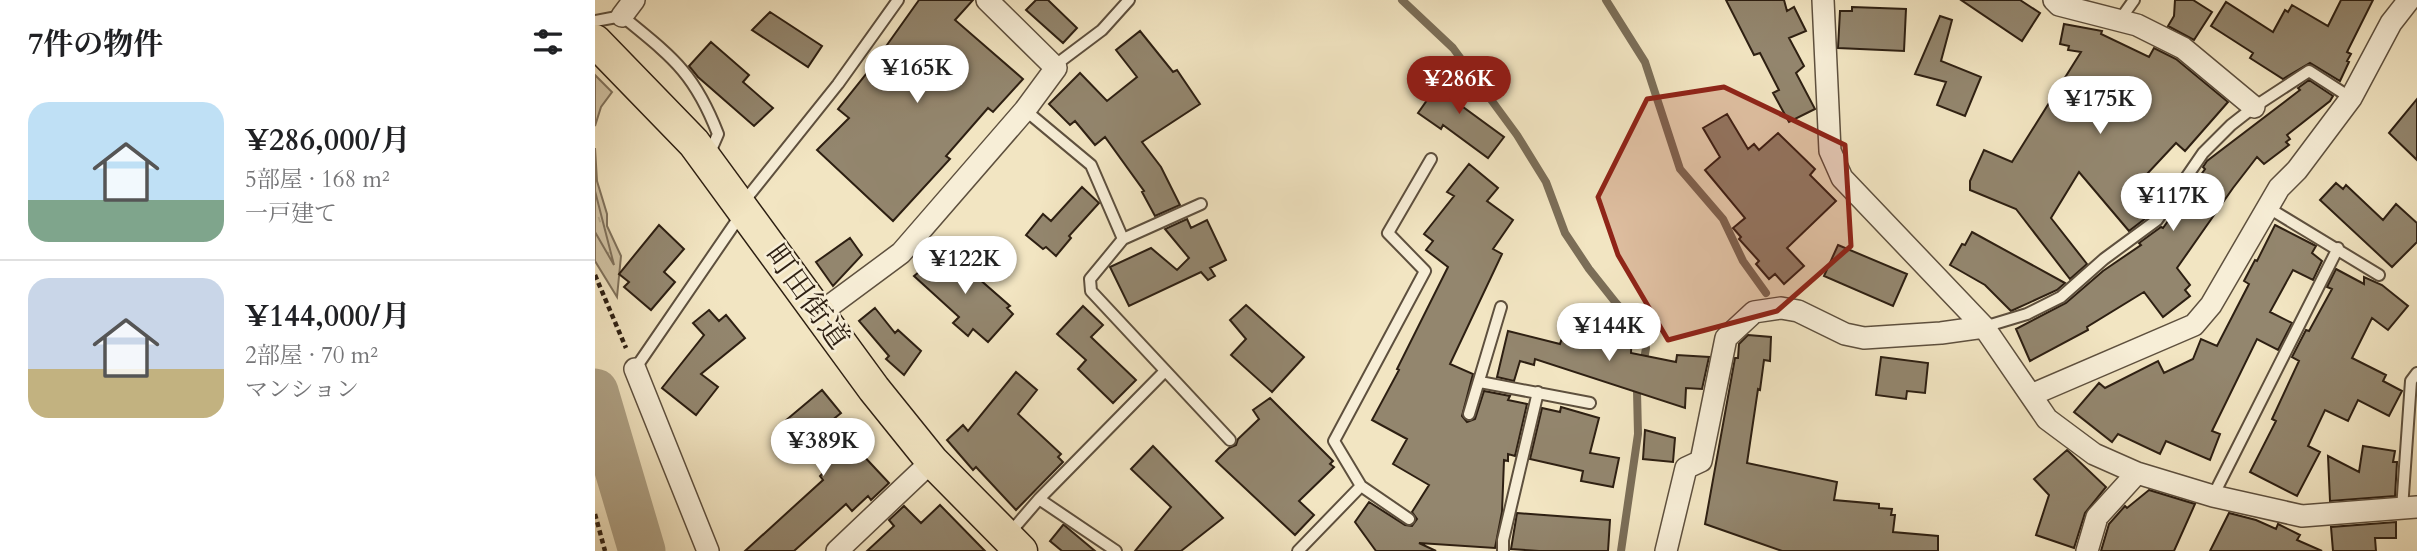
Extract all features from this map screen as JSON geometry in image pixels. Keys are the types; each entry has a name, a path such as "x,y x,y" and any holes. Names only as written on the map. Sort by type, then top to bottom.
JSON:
{"main road":[{"name":"町田街道","path":"595,41 707,160 874,389 932,461 1013,544"}],"street":[{"path":"820,313 901,253 1025,110 1056,68 987,0"},
{"path":"1823,0 1829,151 1842,178 1984,327 2047,419 2094,454 2137,472 2213,496 2302,516 2409,508"},
{"path":"2054,0 2059,5 2137,24 2183,48 2254,107"},
{"path":"2031,395 2194,325 2211,304 2279,188 2297,170 2351,97 2391,23 2409,0"},
{"path":"1666,551 1686,468 1701,461 1726,338 1754,312 1781,308 1798,312 1845,334 1864,338 1984,327"},
{"path":"635,369 708,551"},
{"path":"837,551 932,461"},
{"path":"2087,551 2097,517 2137,472"}],"lane":[{"path":"635,369 742,209 838,84 898,0"},
{"path":"1056,68 1062,60 1102,30 1129,0"},
{"path":"2119,21 2134,0"},
{"path":"595,21 628,8 694,82 718,134 707,160"},
{"path":"1984,327 2027,314 2061,297 2104,259 2157,219 2203,153 2231,125 2309,71 2351,97"},
{"path":"1025,110 1091,165 1123,239"},
{"path":"1409,519 1361,486 1335,441 1425,271 1388,233 1431,159"},
{"path":"1201,204 1123,239 1090,279 1091,291 1230,440"},
{"path":"2267,208 2338,248 2379,275"},
{"path":"2213,496 2338,248"},
{"path":"1469,414 1501,307"},
{"path":"1013,544 1039,499 1164,372"},
{"path":"2409,508 2411,381 2417,373"},
{"path":"1480,382 1590,403"},
{"path":"1503,551 1503,540 1538,392"},
{"path":"1298,551 1361,486"},
{"path":"1039,499 1116,551"}],"path":[{"path":"595,275 635,369"},
{"path":"595,514 605,551"}],"highlighted area":[{"path":"1724,87 1845,145 1851,246 1777,311 1668,340 1618,255 1598,197 1647,99"}],"green space":[{"path":"595,75 612,92 601,107 595,126"},
{"path":"595,148 597,181 607,214 607,226 621,256 617,297 595,261"},
{"path":"595,191 614,265 595,232"}],"building":[{"path":"919,0 973,0 955,20 1023,79 993,112 988,108 946,156 950,159 893,221 817,150 849,118 838,109"},
{"path":"1036,0 1048,0 1077,28 1063,43 1026,10"},
{"path":"1726,0 1784,0 1787,11 1794,7 1806,31 1789,38 1804,66 1796,73 1815,109 1789,122 1773,93 1779,90 1760,53 1754,55"},
{"path":"1961,0 2020,0 2040,13 2022,41"},
{"path":"2175,0 2193,0 2212,12 2194,40 2168,26 2174,16"},
{"path":"2341,0 2373,0 2347,52 2351,54 2340,81 2310,63 2283,79 2250,58 2253,53 2211,26 2226,2 2273,32 2285,10 2288,12 2292,5 2328,26"},
{"path":"1852,7 1906,9 1904,51 1838,48 1840,11 1852,11"},
{"path":"770,12 822,46 808,67 752,30"},
{"path":"1940,16 1952,20 1941,61 1981,77 1965,116 1937,105 1946,82 1915,74"},
{"path":"2064,24 2102,31 2101,34 2149,57 2154,48 2176,59 2228,102 2185,151 2176,143 2132,190 2151,214 2129,231 2079,172 2051,218 2087,264 2070,279 2016,209 1970,190 1970,181 1984,150 2012,162 2081,52 2068,50 2069,46 2060,44"},
{"path":"1140,31 1173,72 1177,70 1200,104 1142,142 1161,167 1180,205 1155,216 1142,192 1144,191 1105,137 1095,145 1075,121 1070,125 1049,104 1080,73 1107,101 1137,77 1116,50"},
{"path":"711,42 749,75 743,82 773,108 754,126 689,66"},
{"path":"1447,72 1470,89 1459,104 1504,137 1488,158 1443,125 1441,129 1418,113"},
{"path":"2309,80 2333,96 2287,135 2290,139 2286,142 2289,145 2264,164 2257,157 2233,188 2177,268 2190,285 2185,290 2190,296 2163,317 2144,292 2087,327 2088,330 2030,361 2016,329 2066,303 2103,271 2141,245 2139,243 2163,228 2205,169 2203,167 2207,161 2300,90 2298,88"},
{"path":"2417,99 2417,160 2389,133"},
{"path":"1727,114 1748,149 1754,144 1759,150 1778,133 1815,169 1810,175 1836,201 1787,248 1804,266 1784,284 1775,274 1769,279 1756,264 1759,261 1733,228 1745,218 1705,170 1720,157 1703,128"},
{"path":"1469,164 1498,188 1487,201 1513,220 1493,249 1502,254 1450,364 1473,374 1462,416 1467,422 1475,419 1484,391 1510,396 1508,400 1527,404 1515,456 1508,454 1508,461 1504,460 1502,512 1495,548 1419,543 1436,551 1376,551 1355,522 1369,502 1405,525 1412,526 1417,519 1412,512 1429,485 1393,464 1407,439 1372,420 1448,267 1426,250 1433,241 1424,234 1454,196 1447,192"},
{"path":"2336,183 2343,189 2346,185 2383,220 2396,204 2417,223 2417,242 2392,267 2320,200"},
{"path":"1082,187 1099,203 1069,236 1071,238 1056,256 1026,235 1043,214 1051,221"},
{"path":"1187,219 1191,228 1207,220 1226,260 1210,268 1215,276 1208,280 1201,272 1129,306 1110,267 1151,248 1177,270 1189,258 1165,229"},
{"path":"659,225 684,249 664,272 675,282 651,310 624,287 629,282 619,274"},
{"path":"2275,225 2316,246 2312,253 2322,261 2313,280 2293,270 2270,312 2292,323 2278,350 2257,339 2212,431 2220,434 2210,460 2166,441 2160,454 2118,434 2112,442 2074,412 2099,383 2105,388 2158,361 2164,373 2193,359 2201,339 2217,346 2249,284 2244,281"},
{"path":"1972,232 2065,283 2057,290 2011,311 1985,285 1950,265"},
{"path":"850,238 862,255 833,286 816,262"},
{"path":"1838,245 1907,274 1893,306 1824,276"},
{"path":"946,250 1010,306 1007,308 1013,314 988,342 973,329 968,336 953,323 959,317 914,276"},
{"path":"2336,269 2364,284 2364,277 2382,285 2408,306 2388,330 2372,318 2352,358 2386,375 2383,381 2402,391 2389,416 2358,400 2348,421 2325,410 2308,446 2320,452 2297,496 2250,472 2276,421 2272,419 2299,361 2292,357 2332,289 2327,287"},
{"path":"1246,305 1304,357 1272,392 1231,355 1246,339 1230,320"},
{"path":"1083,306 1103,325 1091,337 1136,380 1113,403 1078,369 1086,360 1057,334"},
{"path":"875,308 895,333 898,330 921,351 904,375 886,359 889,356 859,321"},
{"path":"709,310 719,321 726,315 745,338 701,374 718,387 696,415 662,388 704,335 693,323"},
{"path":"1605,328 1632,329 1631,353 1676,362 1677,355 1709,357 1702,389 1686,388 1685,408 1535,359 1534,365 1520,361 1514,381 1497,377 1508,331 1560,344 1564,332 1574,335 1575,332 1604,342"},
{"path":"1748,335 1771,337 1770,361 1764,360 1747,463 1837,482 1834,500 1879,504 1879,508 1892,509 1891,515 1895,515 1893,532 1938,536 1938,551 1782,551 1705,524 1735,358 1738,358 1739,344"},
{"path":"1881,357 1928,363 1925,393 1907,391 1906,399 1876,395"},
{"path":"1016,372 1037,390 1018,414 1061,454 1058,457 1063,462 1016,510 976,467 973,470 947,440 963,425 968,431"},
{"path":"822,390 841,413 831,421 889,483 871,500 868,496 852,511 846,504 794,551 745,551 823,480 820,476 827,469 785,421"},
{"path":"1270,398 1333,461 1330,464 1334,467 1299,501 1314,515 1295,535 1216,461 1236,445 1238,439 1259,419 1253,410"},
{"path":"1561,407 1599,418 1590,453 1619,458 1613,487 1581,481 1583,471 1530,459 1542,408 1560,412"},
{"path":"1645,430 1675,438 1673,462 1643,459"},
{"path":"1153,446 1223,518 1181,551 1135,551 1171,507 1131,469"},
{"path":"2363,446 2395,451 2395,496 2330,501 2328,456 2359,472"},
{"path":"2067,450 2106,487 2085,513 2074,548 2036,535 2049,495 2034,479"},
{"path":"2149,490 2195,504 2174,551 2101,551 2109,524 2125,506 2127,508"},
{"path":"940,505 985,551 867,551 894,526 889,520 904,506 921,523"},
{"path":"1517,513 1610,520 1608,551 1511,549"},
{"path":"2229,513 2276,529 2278,524 2300,535 2297,540 2322,551 2210,551"},
{"path":"2396,522 2396,538 2375,538 2376,551 2333,551 2331,527"},
{"path":"1063,525 1095,551 1062,551 1050,541"}],"waterway":[{"path":"1402,0 1453,48 1517,135 1546,182 1565,233 1589,269 1643,332 1646,348 1643,366"},
{"path":"1606,0 1645,62 1680,169 1723,219 1743,261 1766,293"},
{"path":"1621,551 1638,434 1639,382"},
{"path":"595,392 642,551"}]}
